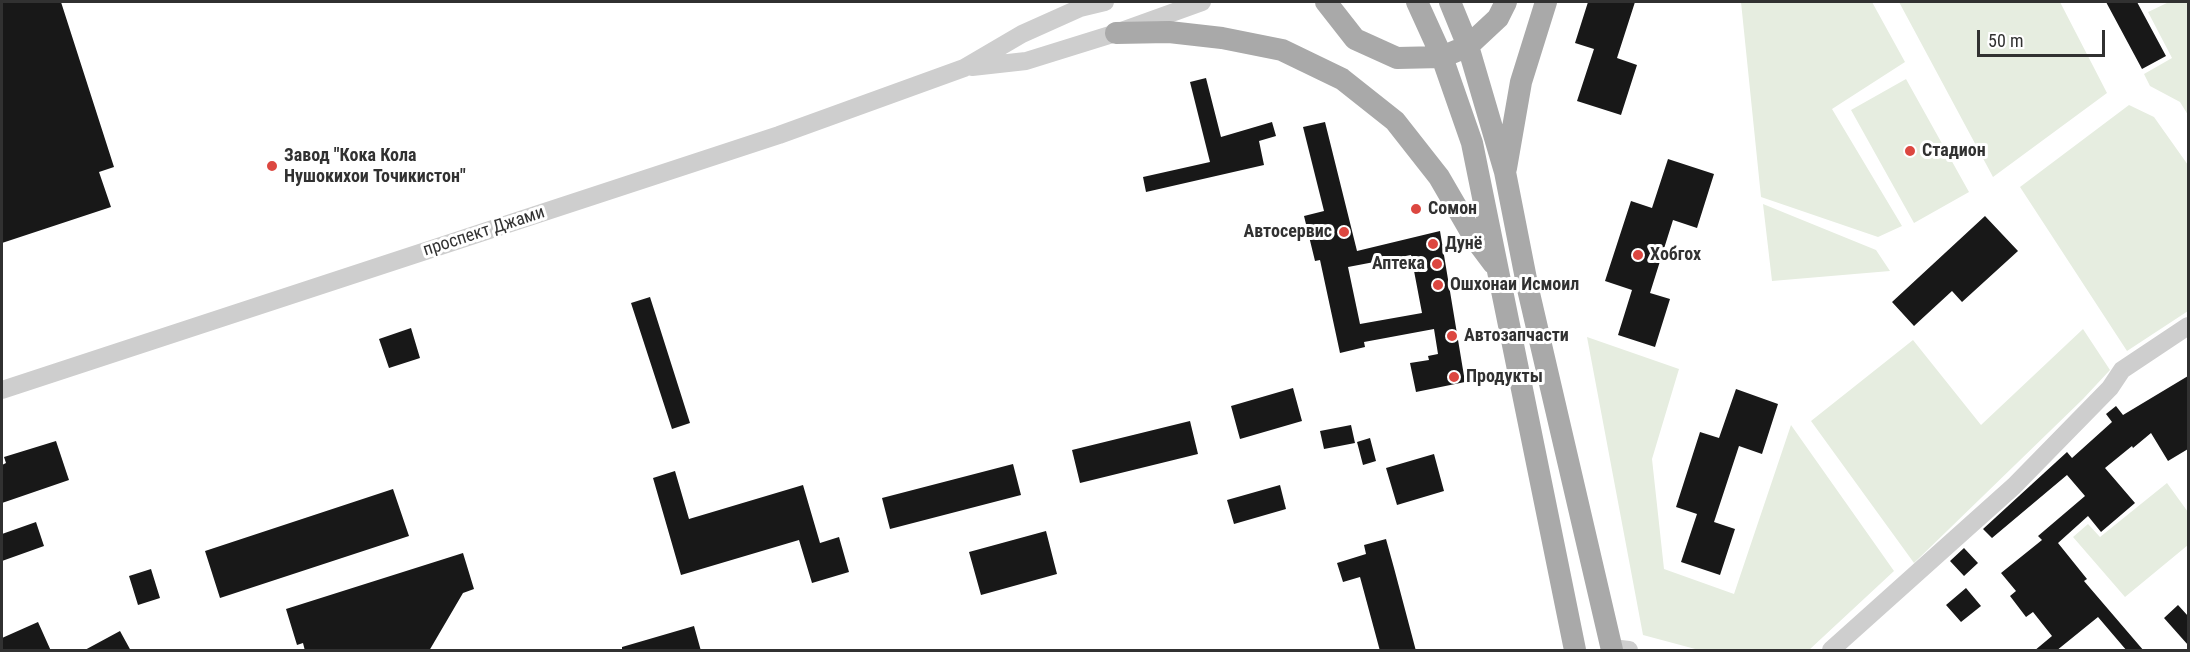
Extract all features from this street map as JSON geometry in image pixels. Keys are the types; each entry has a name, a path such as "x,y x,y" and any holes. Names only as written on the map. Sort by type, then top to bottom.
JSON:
{"main road":[{"path":"1324,2 1355,39 1396,58 1442,57 1468,46 1498,18 1506,2"},
{"path":"1417,2 1442,57 1472,143 1575,651"},
{"path":"1450,2 1468,46 1505,172 1528,289 1617,650"},
{"path":"1505,172 1521,82 1546,2"},
{"path":"1116,33 1169,32 1222,38 1282,50 1342,79 1395,121 1439,177 1475,239 1498,269"},
{"path":"1503,295 1528,289"}],"street":[{"path":"964,68 1022,34 1080,8 1105,2"},
{"path":"964,68 1026,61 1116,33 1202,2"},
{"name":"проспект Джами","path":"2,390 779,135 964,68"},
{"path":"1831,651 2014,486 2110,388 2122,370 2188,326"}],"shaded area":[{"path":"1741,2 1872,2 1905,62 1832,109 1902,226 1878,237 1761,197"},
{"path":"1899,2 2060,2 2107,93 1993,177"},
{"path":"2169,2 2188,2 2188,115 2180,102 2150,86 2144,74 2172,58 2148,12"},
{"name":"Стадион","path":"1906,79 1969,192 1914,223 1851,110"},
{"path":"2129,105 2154,117 2188,165 2188,311 2127,351 2020,187"},
{"path":"1763,204 1876,250 1890,271 1772,281"},
{"path":"2083,329 2110,370 1914,563 1811,421 1913,340 1981,425"},
{"path":"1587,337 1679,369 1652,459 1664,569 1734,594 1791,425 1894,571 1809,650 1699,650 1643,635"},
{"path":"2167,483 2188,512 2188,545 2125,597 2073,537 2088,524 2100,537"}],"building":[{"path":"2,2 61,2 114,167 99,172 111,207 2,243"},
{"path":"1588,2 1635,2 1617,58 1637,65 1621,115 1577,101 1594,49 1575,43"},
{"path":"2106,2 2137,2 2166,56 2142,69"},
{"path":"1206,78 1221,137 1272,122 1276,136 1259,141 1264,165 1146,192 1143,177 1210,162 1190,82"},
{"path":"1325,122 1357,251 1440,231 1465,382 1416,392 1410,363 1429,360 1428,356 1438,354 1434,329 1364,342 1365,347 1340,353 1320,260 1315,261 1304,216 1324,211 1303,127","holes":["1411,255 1422,313 1360,324 1348,267"]},
{"name":"Хобгох","path":"1668,159 1714,174 1697,228 1673,220 1650,293 1670,299 1655,347 1618,335 1632,290 1605,281 1631,201 1652,208"},
{"path":"1985,216 2018,251 1962,302 1952,291 1914,326 1892,302"},
{"path":"650,297 690,423 672,429 631,303"},
{"path":"411,328 420,358 389,368 379,339"},
{"path":"2188,376 2188,449 2168,461 2151,433 2133,448 2132,446 2105,468 2135,503 2101,532 2088,516 2058,543 2087,579 2084,581 2144,651 2127,651 2098,617 2056,651 2034,651 2052,636 2033,612 2026,617 2010,596 2016,591 2001,573 2042,540 2038,536 2085,496 2067,475 1992,538 1983,529 2067,452 2072,458 2112,422 2106,414 2116,406 2123,415"},
{"path":"1293,388 1302,421 1240,439 1231,406"},
{"path":"1736,389 1778,404 1762,454 1739,446 1714,522 1735,529 1720,575 1681,562 1697,514 1676,507 1700,432 1719,438"},
{"path":"1190,421 1198,454 1080,483 1072,450"},
{"path":"1351,425 1355,443 1324,449 1320,431"},
{"path":"1370,438 1376,461 1363,465 1357,442"},
{"path":"56,441 69,480 2,503 2,465 6,463 4,457"},
{"path":"1434,454 1444,491 1397,505 1386,468"},
{"path":"1013,464 1021,495 890,529 882,498"},
{"path":"675,471 689,519 803,485 820,543 839,537 849,572 812,583 799,540 681,575 653,478"},
{"path":"1280,485 1286,509 1234,524 1227,500"},
{"path":"393,489 409,536 220,598 205,551"},
{"path":"36,522 44,546 2,561 2,534"},
{"path":"1046,531 1057,574 981,595 969,552"},
{"path":"1386,539 1416,651 1380,651 1360,577 1343,582 1337,563 1366,554 1364,545"},
{"path":"1964,548 1978,563 1964,576 1950,561"},
{"path":"463,553 474,589 463,593 429,651 305,651 303,643 297,645 286,609"},
{"path":"151,569 160,598 138,605 129,576"},
{"path":"1966,588 1981,606 1961,622 1946,605"},
{"path":"2178,605 2188,616 2188,645 2164,618"},
{"path":"38,622 51,651 2,651 2,638"},
{"path":"694,626 701,651 622,651 622,647"},
{"path":"120,631 131,651 83,651"}],"place":[{"name":"Стадион","path":"1910,151"},
{"name":"Завод \"Кока Кола Нушокихои Точикистон\"","path":"272,166"},
{"name":"Сомон","path":"1416,209"},
{"name":"Автосервис","path":"1344,232"},
{"name":"Дунё","path":"1433,244"},
{"name":"Хобгох","path":"1638,255"},
{"name":"Аптека","path":"1437,264"},
{"name":"Ошхонаи Исмоил","path":"1438,285"},
{"name":"Автозапчасти","path":"1452,336"},
{"name":"Продукты","path":"1454,377"}]}
